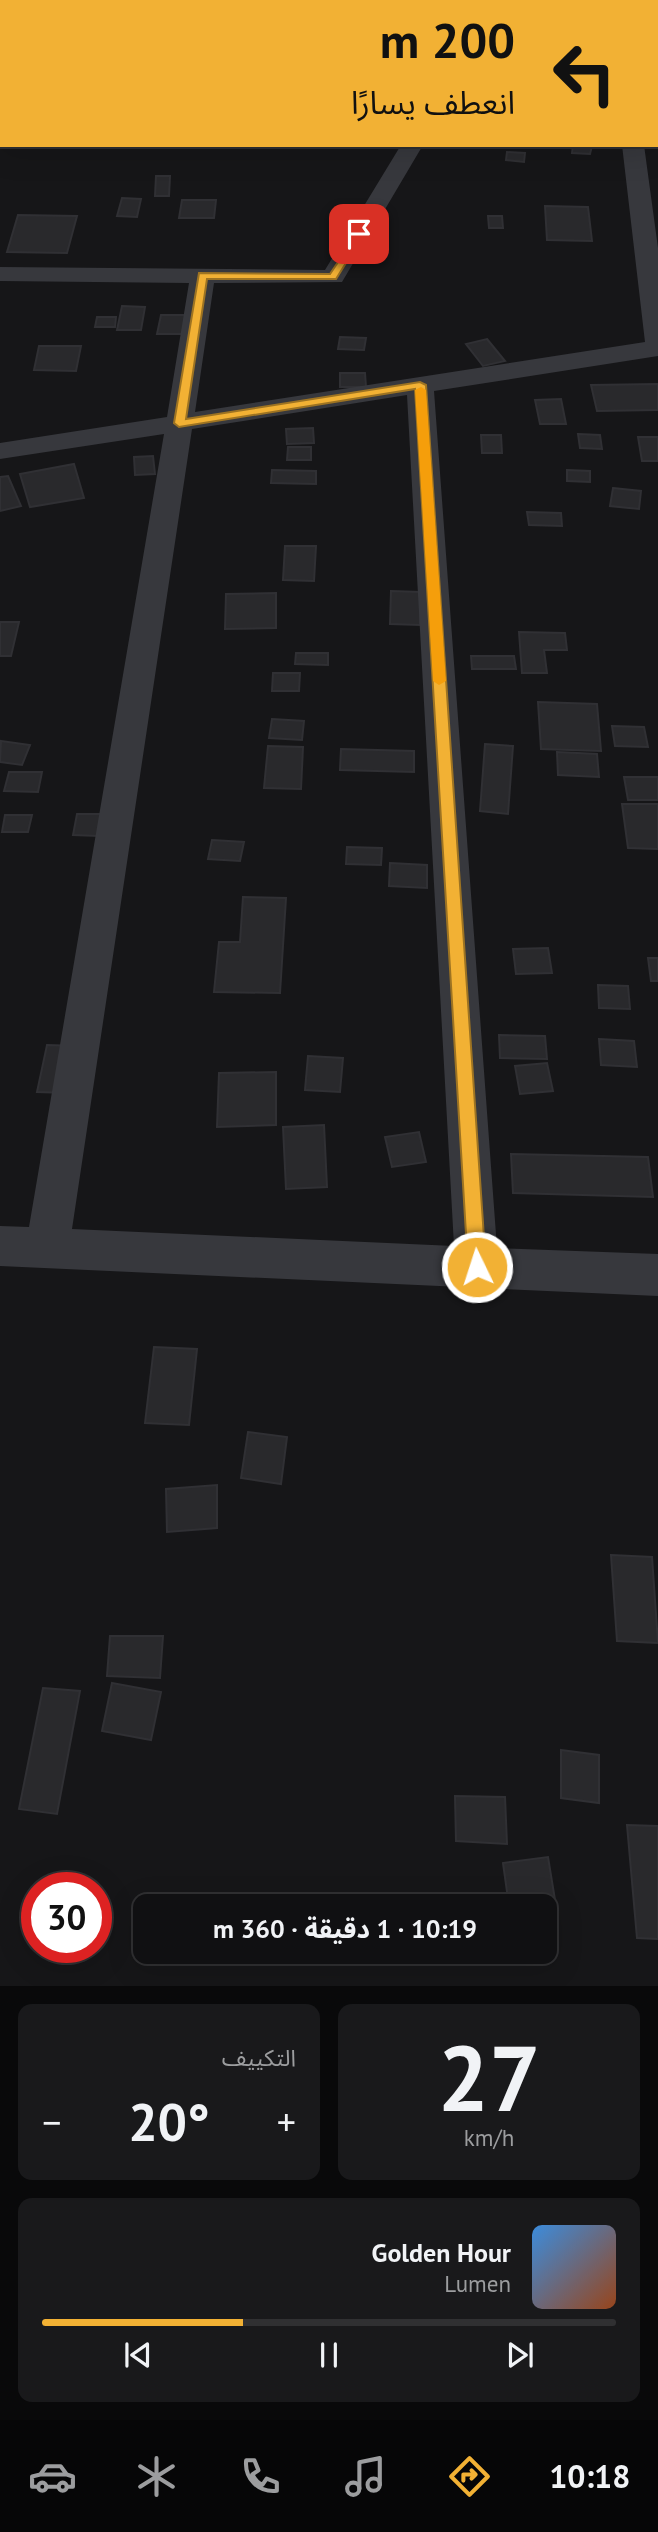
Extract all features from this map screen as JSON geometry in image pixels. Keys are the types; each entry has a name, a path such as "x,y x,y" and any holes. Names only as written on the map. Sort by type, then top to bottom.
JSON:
{"street":[{"path":"0,274 333,277 411,147"},
{"path":"0,452 658,346 633,147"},
{"path":"47,1248 203,276"},
{"path":"420,385 477,1267"},
{"path":"0,1246 658,1275"}],"building":[{"path":"573,147 592,147 590,154 572,153"},
{"path":"507,152 525,153 524,162 506,160"},
{"path":"156,176 170,176 169,196 155,196"},
{"path":"122,198 141,199 137,217 117,216"},
{"path":"182,200 216,200 214,218 179,218"},
{"path":"545,206 588,207 592,241 547,240"},
{"path":"18,215 77,216 67,253 7,252"},
{"path":"488,216 502,216 503,228 489,228"},
{"path":"122,306 145,307 141,330 117,330"},
{"path":"161,315 187,315 184,334 157,334"},
{"path":"97,317 116,317 115,327 95,327"},
{"path":"340,337 366,338 364,350 338,349"},
{"path":"487,339 505,361 483,366 466,344"},
{"path":"39,346 81,346 76,371 34,370"},
{"path":"340,373 365,373 366,387 340,387"},
{"path":"658,384 658,410 597,411 591,385"},
{"path":"561,399 566,424 540,424 535,400"},
{"path":"313,428 314,443 287,444 286,429"},
{"path":"578,434 600,435 602,449 580,448"},
{"path":"481,435 501,435 502,453 482,453"},
{"path":"638,437 658,437 658,461 642,461"},
{"path":"288,447 311,447 311,460 287,460"},
{"path":"153,456 155,474 135,475 134,457"},
{"path":"74,464 84,498 30,507 20,474"},
{"path":"272,470 316,471 316,484 271,483"},
{"path":"567,470 590,471 590,482 567,481"},
{"path":"8,476 21,506 0,511 0,477"},
{"path":"613,488 641,491 639,509 610,506"},
{"path":"527,512 561,513 562,526 529,525"},
{"path":"285,546 316,546 314,581 283,580"},
{"path":"391,591 420,592 420,625 390,624"},
{"path":"276,593 276,628 225,629 226,594"},
{"path":"0,622 19,622 11,656 0,656"},
{"path":"519,632 565,633 567,650 544,650 547,673 522,673"},
{"path":"296,653 328,653 328,665 295,664"},
{"path":"471,656 514,656 516,669 472,669"},
{"path":"273,673 300,673 299,691 272,691"},
{"path":"538,702 597,704 601,751 541,749"},
{"path":"272,719 304,721 302,740 269,738"},
{"path":"612,726 644,727 648,747 615,746"},
{"path":"1,741 30,745 22,765 0,762"},
{"path":"485,744 513,746 508,814 480,811"},
{"path":"268,746 303,747 301,789 264,788"},
{"path":"341,749 414,751 414,772 340,770"},
{"path":"557,752 597,754 599,777 558,775"},
{"path":"9,772 42,772 38,792 4,791"},
{"path":"624,777 658,777 658,800 628,800"},
{"path":"622,804 658,804 658,849 628,848"},
{"path":"77,814 102,814 99,836 73,835"},
{"path":"5,815 32,815 28,832 2,832"},
{"path":"212,840 244,842 240,861 208,859"},
{"path":"347,847 382,848 381,865 346,864"},
{"path":"390,863 427,865 427,888 389,886"},
{"path":"243,897 286,898 280,993 214,992 219,942 240,942"},
{"path":"548,948 552,973 516,974 513,949"},
{"path":"648,958 658,958 658,981 651,981"},
{"path":"598,985 628,986 630,1009 599,1008"},
{"path":"499,1035 545,1036 547,1059 500,1058"},
{"path":"599,1039 634,1041 637,1067 601,1065"},
{"path":"47,1045 78,1046 69,1093 37,1092"},
{"path":"308,1056 343,1058 340,1092 305,1090"},
{"path":"547,1063 553,1091 520,1094 515,1066"},
{"path":"276,1072 276,1125 217,1127 219,1073"},
{"path":"324,1125 327,1187 286,1189 283,1127"},
{"path":"419,1132 426,1162 392,1167 385,1137"},
{"path":"511,1154 648,1157 653,1197 513,1193"},
{"path":"154,1347 197,1349 189,1425 145,1423"},
{"path":"248,1432 287,1437 281,1484 241,1478"},
{"path":"217,1485 217,1528 167,1532 166,1489"},
{"path":"611,1555 652,1557 658,1643 617,1641"},
{"path":"110,1636 163,1636 160,1678 107,1676"},
{"path":"112,1683 161,1692 151,1740 102,1731"},
{"path":"43,1688 80,1691 57,1814 19,1809"},
{"path":"561,1750 599,1755 599,1803 561,1798"},
{"path":"455,1796 505,1797 507,1844 456,1841"},
{"path":"627,1825 658,1826 658,1939 637,1938"},
{"path":"548,1857 554,1894 507,1894 503,1863"}],"slow traffic":[{"path":"421,390 439,681"}],"route":[{"path":"359,234 333,277 203,276 179,423 420,385 477,1267"}]}
